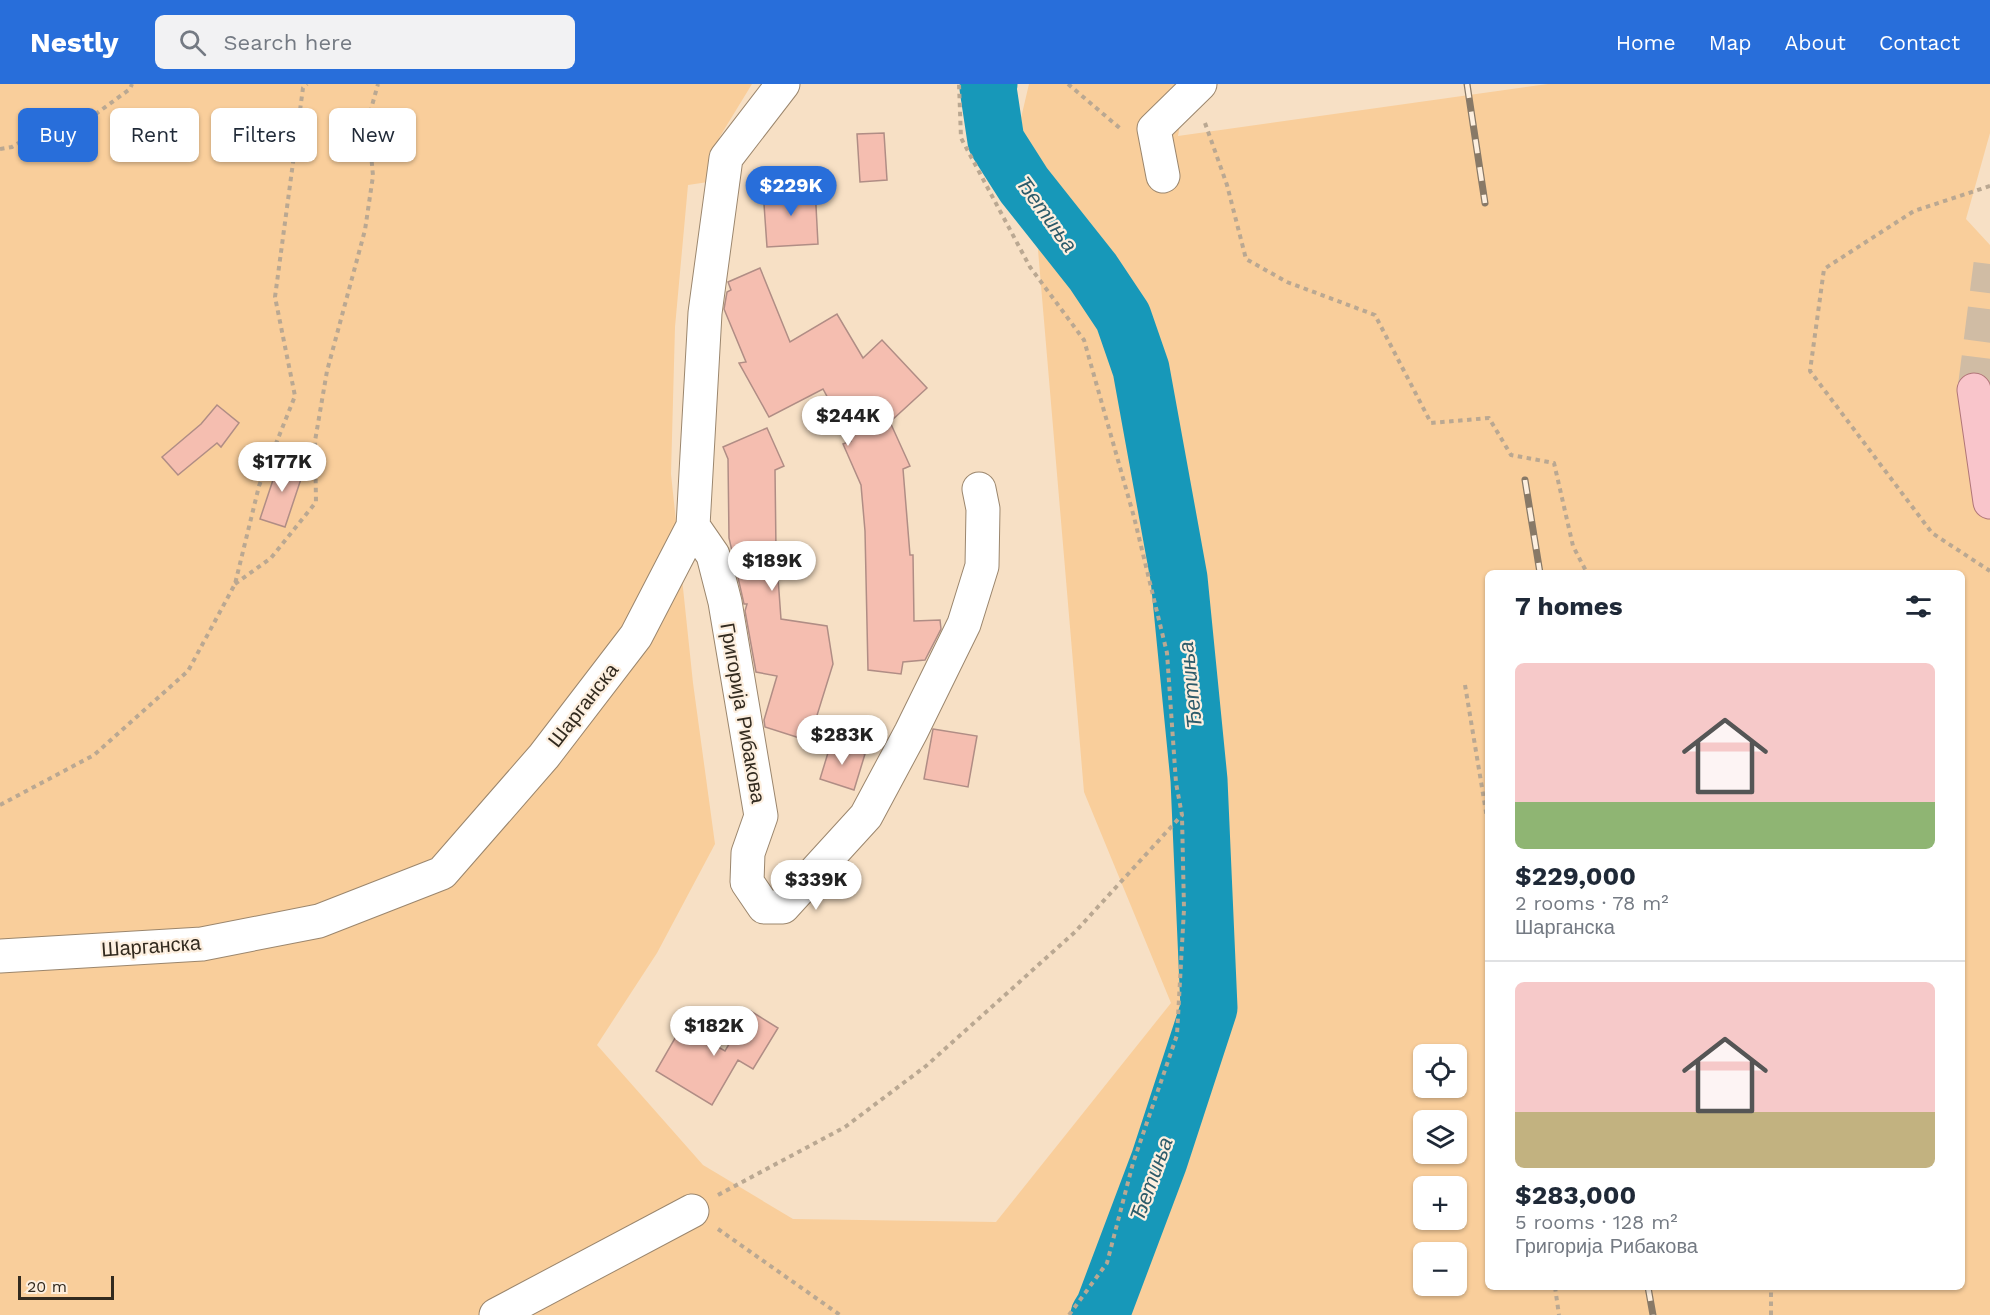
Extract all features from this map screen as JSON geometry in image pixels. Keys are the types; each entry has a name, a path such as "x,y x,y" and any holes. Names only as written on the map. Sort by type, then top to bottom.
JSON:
{"main road":[{"path":"1974,390 1990,502"}],"street":[{"name":"Шарганска","path":"0,956 202,944 319,921 442,873 544,756 636,636 693,526 705,313 726,158 783,84"},
{"path":"1163,176 1154,129 1197,87"},
{"name":"Григорија Рибакова","path":"693,526 713,555 724,602 761,816 748,853 747,882 764,908 783,907 866,816 911,732 964,624 982,566 983,509 979,489"},
{"path":"496,1315 692,1211"}],"path":[{"path":"0,149 12,147 37,132 58,145 80,137 93,116 130,89 132,84"},
{"path":"0,805 94,755 188,671 235,584 259,486 294,396 275,297 302,86 307,84"},
{"path":"235,584 271,558 316,502 315,441 327,370 365,230 373,176 368,120 378,84"},
{"path":"959,84 961,138 1030,267 1084,340 1134,517 1167,653 1176,783 1182,815 1184,909 1177,1035 1133,1163 1107,1263 1069,1315"},
{"path":"1197,87 1227,185 1246,259 1287,282 1375,315 1431,423 1489,418 1511,455 1554,463 1573,546 1585,570"},
{"path":"1990,186 1914,211 1824,269 1810,371 1932,533 1990,571"},
{"path":"1465,685 1485,806"},
{"path":"840,1315 692,1211 845,1126 926,1066 1075,932 1182,815"},
{"path":"1556,1290 1559,1315"},
{"path":"1771,1290 1771,1315"}],"shaded area":[{"path":"0,84 752,84 719,138 728,179 688,185 675,327 671,474 693,683 715,844 657,953 597,1045 703,1165 793,1219 996,1222 1171,1003 1084,792 1033,191 1021,118 1029,84 1187,84 1178,136 1548,84 1990,84 1990,133 1966,219 1990,245 1990,1315 0,1315"}],"building":[{"path":"884,133 887,180 860,182 857,134"},
{"path":"815,187 818,244 767,247 763,190"},
{"path":"760,268 790,342 837,314 863,358 882,340 927,388 890,422 910,466 903,469 910,555 913,555 914,621 940,620 941,629 925,660 903,662 901,674 868,670 865,531 861,485 843,444 851,441 823,389 769,417 739,363 746,362 724,309 727,292 731,290 728,282"},
{"path":"217,405 239,423 221,447 217,443 178,475 162,457 201,424"},
{"path":"767,428 784,466 775,470 776,550 781,619 827,626 833,664 809,741 765,727 764,720 777,676 756,672 745,611 747,604 744,604 729,538 728,459 723,447"},
{"path":"280,459 305,467 285,527 260,519"},
{"path":"933,729 977,736 968,787 924,779"},
{"path":"831,743 865,754 854,790 820,779"},
{"path":"749,1010 778,1028 753,1069 738,1060 712,1105 656,1071 682,1026 725,1051"}],"waterway":[{"name":"Ђетиња","path":"989,84 996,141 1024,185 1093,272 1123,317 1141,369 1179,578 1199,780 1209,1008 1159,1161 1099,1315"}],"tunnel":[{"path":"1974,390 1990,264"}],"railway":[{"path":"1467,84 1485,203"},
{"path":"1525,480 1540,570"},
{"path":"1649,1290 1653,1315"}]}
